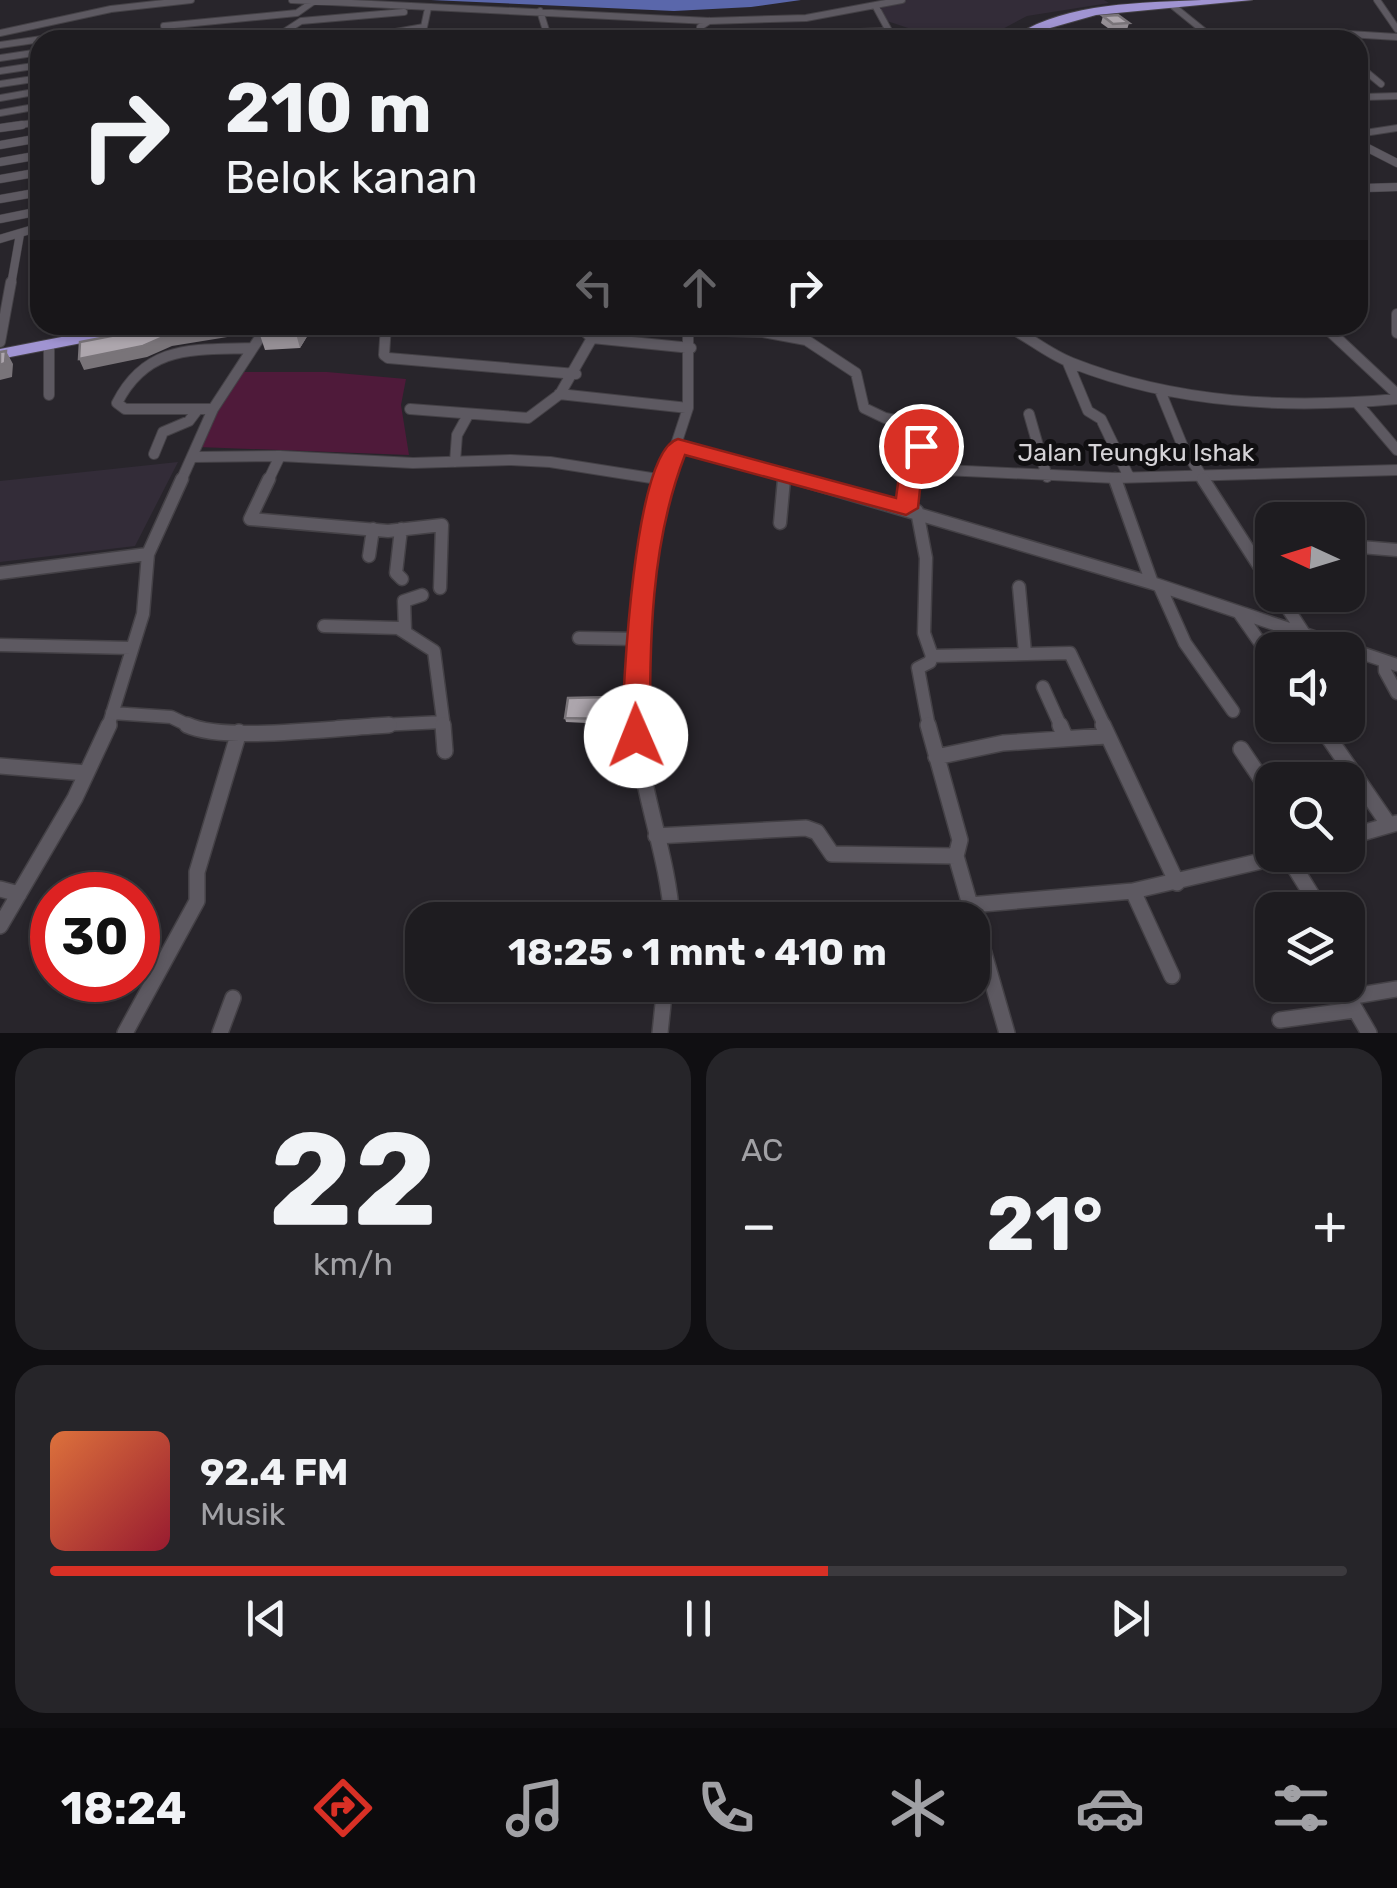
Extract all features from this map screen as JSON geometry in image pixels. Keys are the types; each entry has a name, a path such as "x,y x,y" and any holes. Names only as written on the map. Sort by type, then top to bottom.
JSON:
{"highway":[{"path":"1021,30 1031,22 1062,14 1206,0"},
{"path":"1030,30 1068,17 1246,0"},
{"path":"0,344 49,335"},
{"path":"0,354 98,335"}],"main road":[{"path":"1368,133 1394,131"}],"street":[{"path":"0,33 110,10 191,0"},
{"path":"292,0 428,11 709,21 806,18 902,0"},
{"path":"1377,0 1397,30"},
{"path":"164,26 297,12 314,1"},
{"path":"1173,6 1203,30"},
{"path":"876,7 890,30"},
{"path":"359,24 428,11"},
{"path":"287,30 301,21 428,11"},
{"path":"407,30 424,27 428,11"},
{"path":"540,12 547,30"},
{"path":"576,14 580,30"},
{"path":"700,30 709,21"},
{"path":"1368,36 1397,38"},
{"path":"0,45 30,41"},
{"path":"0,58 30,54"},
{"path":"0,71 30,66"},
{"path":"1368,73 1381,84"},
{"path":"0,84 30,80"},
{"path":"0,98 30,94"},
{"path":"1368,97 1397,96"},
{"path":"0,113 30,108"},
{"path":"0,128 30,124"},
{"path":"0,144 30,140"},
{"path":"1368,148 1397,162"},
{"path":"0,162 30,157"},
{"path":"0,179 30,174"},
{"path":"1368,188 1397,187"},
{"path":"0,199 30,194"},
{"path":"0,219 30,214"},
{"path":"0,239 30,231"},
{"path":"0,344 20,234"},
{"path":"1397,314 1397,334"},
{"path":"0,926 86,773 112,713 146,599 148,554 213,409 261,335"},
{"path":"385,335 384,355 388,358 576,374"},
{"path":"589,335 691,348"},
{"path":"671,902 669,875 644,792 636,736 638,639 644,570 664,480 688,408 690,335"},
{"path":"780,335 820,346 856,373 864,408 884,418 917,422 923,469 910,476 911,509 926,558 924,633 932,656 930,662 916,670 960,840 956,856 969,902"},
{"path":"1026,335 1068,363 1161,393 1280,404 1358,403 1397,396"},
{"path":"1334,335 1397,396"},
{"path":"410,409 528,418 559,394 576,374 592,338"},
{"path":"48,345 49,395"},
{"path":"213,409 125,408 116,403 135,369 152,359 252,348"},
{"path":"1068,363 1088,411 1101,419 1156,585 1191,653 1233,711"},
{"path":"1161,393 1182,447 1255,560"},
{"path":"559,394 688,408"},
{"path":"1358,403 1397,450"},
{"path":"154,454 162,432 189,421 198,409"},
{"path":"455,462 456,443 468,414"},
{"path":"1029,414 1047,477"},
{"path":"678,446 911,509 1296,632"},
{"path":"193,456 550,462 664,480"},
{"path":"280,456 250,519 373,530 443,527 440,588"},
{"name":"Jalan Teungku Ishak","path":"923,469 1047,477 1397,470"},
{"path":"780,523 784,473"},
{"path":"368,556 373,530"},
{"path":"402,530 396,573 402,579"},
{"path":"1365,547 1397,550"},
{"path":"0,572 148,554"},
{"path":"1019,587 1025,653"},
{"path":"422,596 404,601 406,630 411,639 436,654 445,752"},
{"path":"1240,614 1255,635"},
{"path":"324,626 406,630"},
{"path":"579,638 638,639"},
{"path":"0,645 131,648"},
{"path":"1365,655 1391,663 1385,671 1397,693"},
{"path":"932,656 1072,656 1176,883"},
{"path":"1043,688 1065,737"},
{"path":"112,713 171,717 196,729 238,732 443,722"},
{"path":"124,1033 197,901 198,872 238,732"},
{"path":"936,757 1003,744 1106,736"},
{"path":"1333,742 1393,824 1365,832"},
{"path":"1241,750 1255,770"},
{"path":"0,766 86,773"},
{"path":"656,836 806,828 818,832 832,854 956,856"},
{"path":"990,903 1133,891 1255,863"},
{"path":"0,889 20,894"},
{"path":"1133,891 1172,976"},
{"path":"990,975 1008,1033"},
{"path":"1365,994 1397,988"},
{"path":"220,1033 233,998"},
{"path":"660,1033 663,1002"},
{"path":"1280,1020 1333,1002"},
{"path":"1351,1002 1369,1033"}],"shaded area":[{"path":"893,0 1109,3 1027,16 1001,30 914,30 878,18 872,6"},
{"path":"237,372 327,372 406,379 401,405 409,455 198,447"},
{"path":"178,462 135,546 0,562 0,481"}],"water":[{"path":"431,0 801,0 674,11"}],"building":[{"path":"1118,15 1129,23 1113,24 1103,16"},
{"path":"116,335 168,335 143,346 79,359 80,342"},
{"path":"6,351 5,363 0,365 0,352"},
{"path":"610,697 607,719 565,718 568,698"}],"route":[{"path":"636,736 637,652 644,570 664,480 678,446 906,508 910,476 923,469 921,446"}]}
